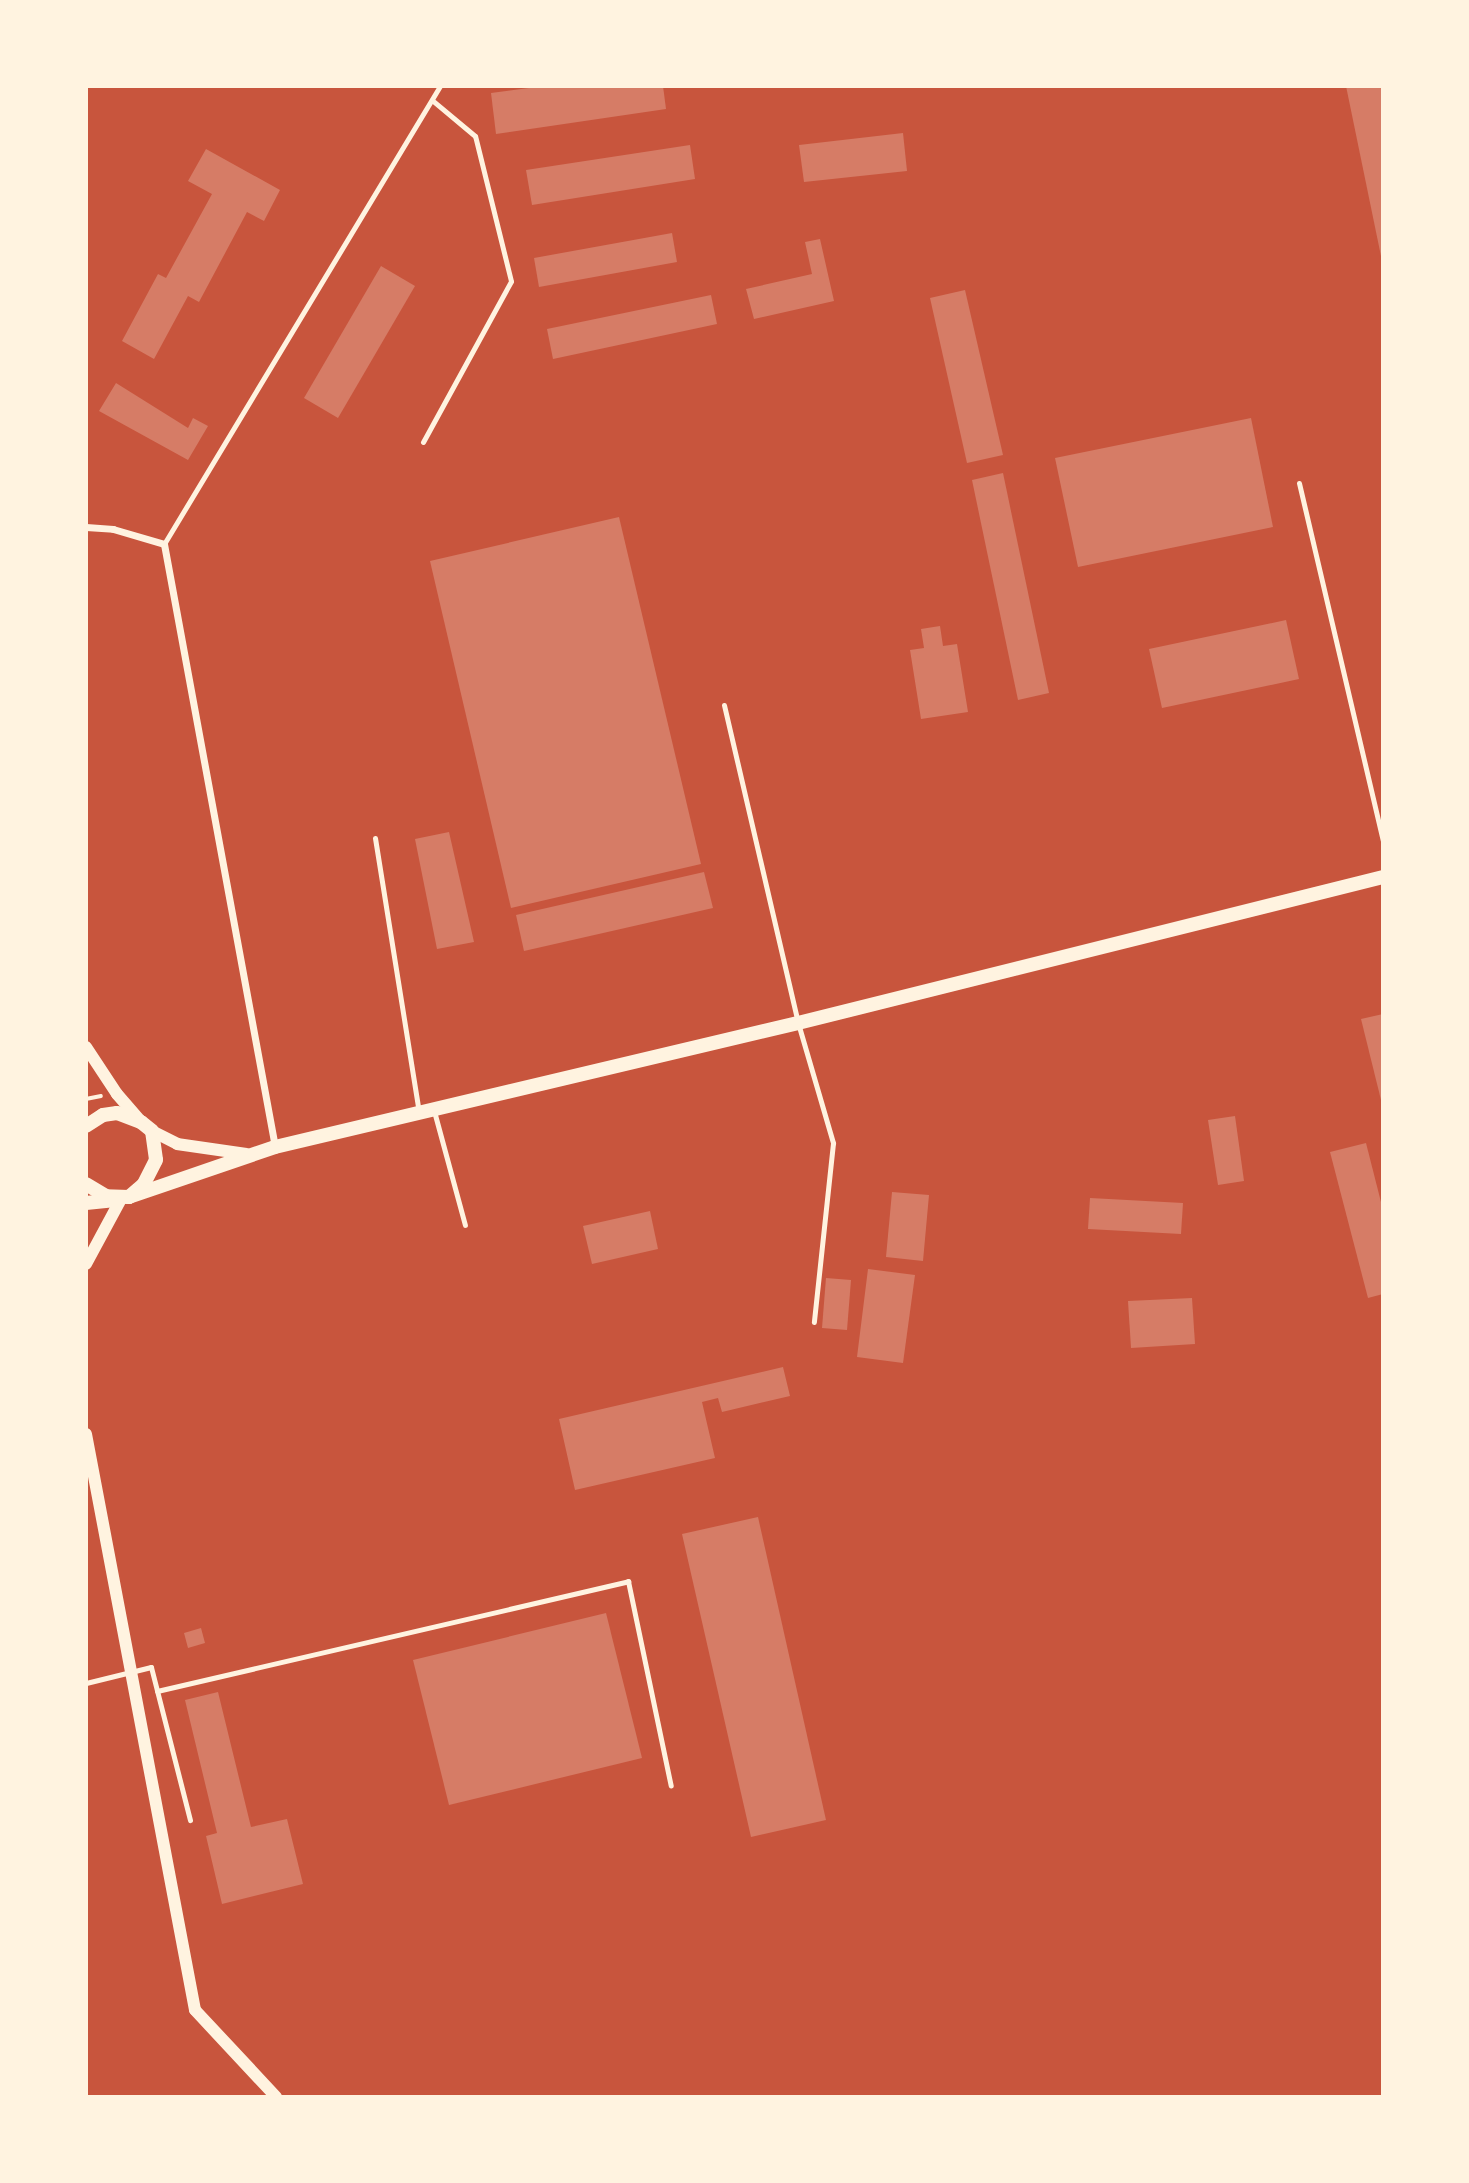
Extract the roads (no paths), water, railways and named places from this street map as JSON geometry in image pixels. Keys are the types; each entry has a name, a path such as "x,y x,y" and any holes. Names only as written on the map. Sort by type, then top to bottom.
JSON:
{"main road":[{"path":"86,1203 125,1198 246,1154 797,1023 1383,877"},
{"path":"86,1126 103,1115 117,1113 146,1126 156,1160 152,1173 125,1198 106,1196 86,1184"}],"street":[{"path":"86,527 113,529 164,544 275,1147"},
{"path":"86,1047 117,1094 146,1126 177,1143 246,1154"},
{"path":"86,1264 125,1198"},
{"path":"86,1434 195,2010 276,2097"}],"lane":[{"path":"164,544 440,86"},
{"path":"423,442 511,281 475,136 432,100"},
{"path":"1299,483 1383,842"},
{"path":"724,705 797,1023 833,1143 814,1322"},
{"path":"375,838 426,1110 465,1225"},
{"path":"157,1691 628,1581 671,1787"},
{"path":"86,1683 151,1667 190,1820"}]}
